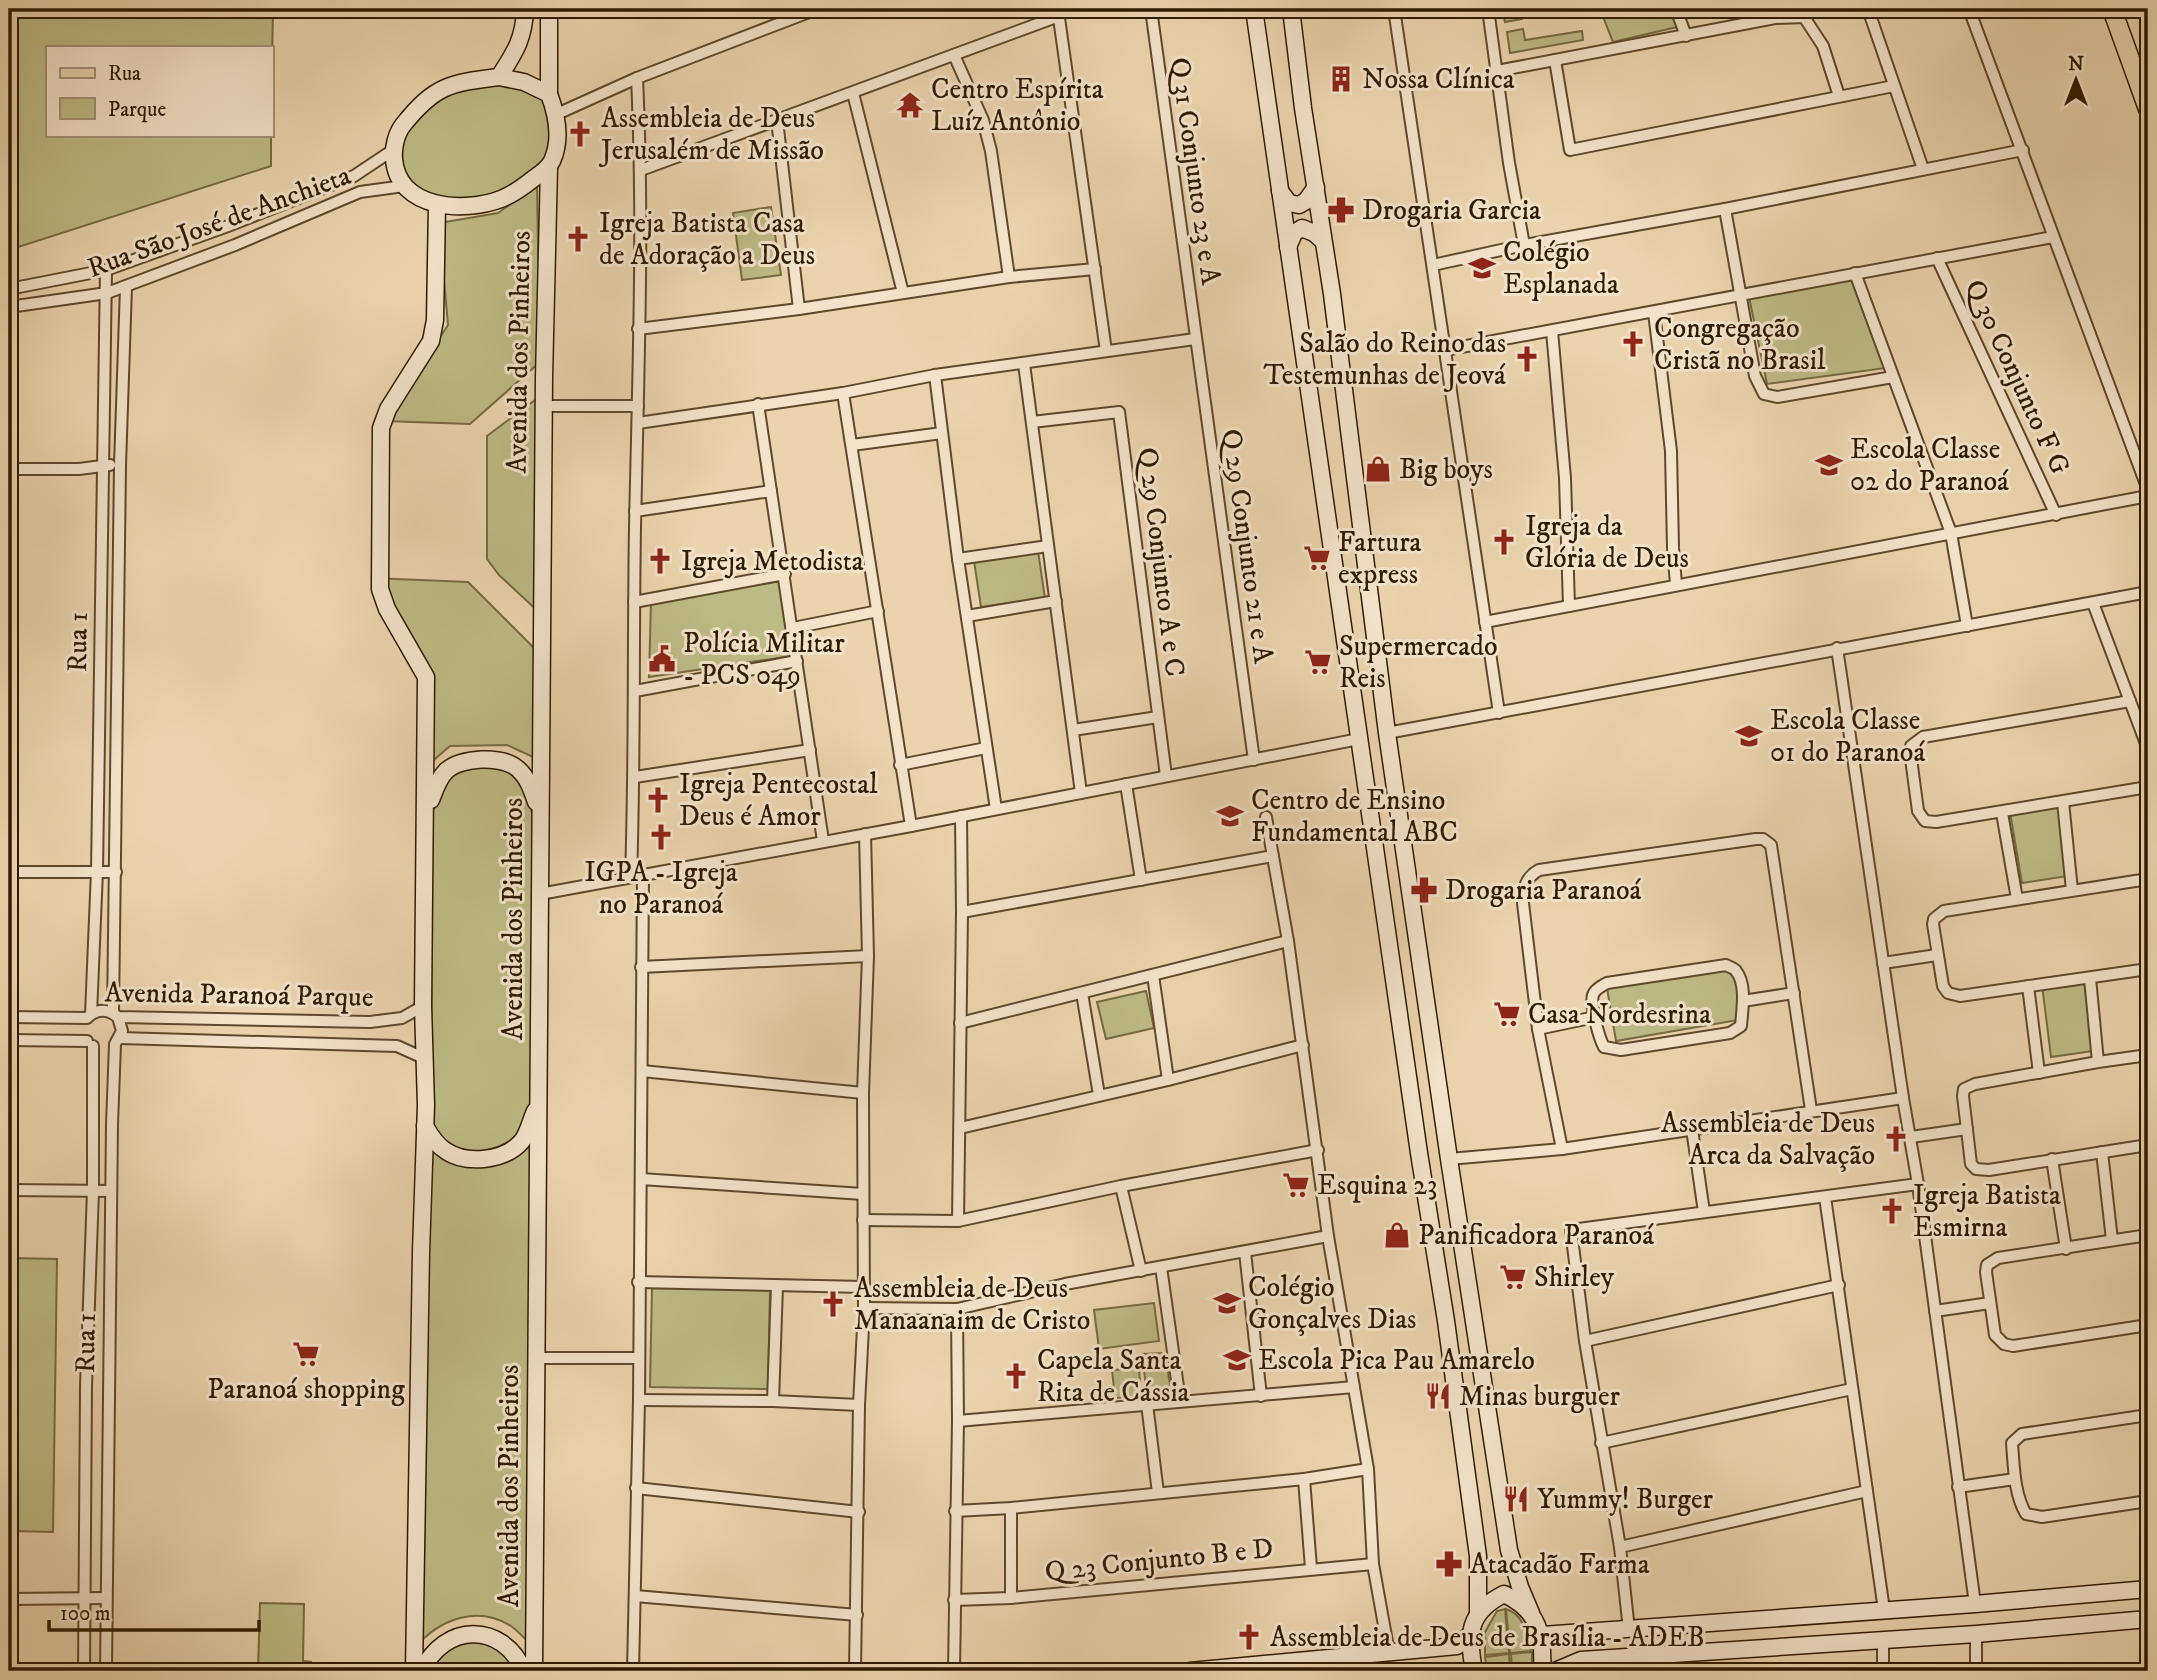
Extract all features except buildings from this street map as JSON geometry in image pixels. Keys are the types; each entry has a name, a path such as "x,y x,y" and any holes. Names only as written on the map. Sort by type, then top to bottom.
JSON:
{"main road":[{"path":"2112,9 2148,109"}],"street":[{"path":"499,77 519,47 525,9"},
{"path":"549,9 550,94 557,114 558,136 549,167 517,192 499,200 470,206 438,205 416,195 404,186 394,169 393,150 400,129 421,102 438,90 458,82 499,77 524,82 550,94"},
{"path":"557,114 637,78 817,9"},
{"name":"Q 31 Conjunto 23 e A","path":"1151,9 1195,339"},
{"path":"1254,9 1478,1556 1478,1612 1472,1633 1474,1671"},
{"path":"1291,9 1303,108 1329,275 1387,733 1444,1127 1509,1550 1520,1587 1542,1635 1542,1671"},
{"path":"1394,9 1499,713"},
{"path":"1488,9 1509,163 1524,245"},
{"path":"1676,9 1686,36"},
{"path":"1868,9 1923,169"},
{"path":"1969,9 2148,489"},
{"path":"641,170 954,55 1058,12 1106,351"},
{"path":"1497,71 1686,36 1774,13 1804,17 1808,22 1823,46 1839,96"},
{"path":"954,55 983,120 1009,277"},
{"path":"1555,61 1570,150 1894,86"},
{"path":"631,877 635,777 634,602 641,170 637,78"},
{"path":"853,93 903,293"},
{"path":"777,120 799,309"},
{"path":"1433,265 2023,149"},
{"name":"Rua São José de Anchieta","path":"9,289 106,270 228,226 354,176 393,150"},
{"name":"Avenida dos Pinheiros","path":"534,1671 543,406 549,167"},
{"name":"Rua São José de Anchieta","path":"9,307 107,293 235,245 360,192 404,186"},
{"path":"1280,191 1289,203 1299,205 1306,201 1316,187"},
{"path":"414,1671 426,1105 423,1006 427,813 426,677 387,609 380,589 381,428 388,409 431,341 435,320 438,205"},
{"path":"1725,209 1755,376 1764,394 1777,397 1893,377"},
{"path":"1287,247 1294,233 1303,228 1323,241"},
{"path":"1445,350 2053,237"},
{"name":"Q 30 Conjunto F G","path":"1937,258 2056,514"},
{"path":"638,329 799,309 1009,277 1095,269"},
{"name":"Rua 1","path":"84,1671 86,1386 93,1191 90,1044 83,1029 89,1016 97,872 106,270"},
{"path":"1855,273 1951,533 1967,626"},
{"name":"Rua 1","path":"106,1671 111,1191 117,1041 122,1031 116,1015 116,872 120,465 126,287"},
{"path":"1654,313 1671,450 1676,584"},
{"path":"1552,331 1565,478 1569,606"},
{"path":"638,423 843,393 935,375 1195,339"},
{"name":"Q 29 Conjunto 21 e A","path":"1195,339 1254,760"},
{"path":"1024,364 1081,793"},
{"path":"935,375 958,559 996,809"},
{"path":"843,393 911,826"},
{"path":"758,404 823,841"},
{"path":"543,406 638,406"},
{"name":"Q 29 Conjunto A e C","path":"1032,422 1119,412 1166,776"},
{"path":"852,445 942,433"},
{"path":"9,469 79,469 120,465"},
{"path":"635,511 771,491"},
{"path":"1485,622 2148,496"},
{"path":"958,559 1048,546"},
{"path":"634,602 785,574"},
{"path":"1387,733 2148,592"},
{"path":"967,616 1056,601"},
{"path":"2093,603 2148,749"},
{"path":"793,628 878,611"},
{"path":"1837,648 1903,1098 1919,1184 1975,1604"},
{"path":"635,691 797,661"},
{"path":"2130,701 1923,737 1910,751 1917,811 1924,821 1936,822 2148,787"},
{"path":"1073,730 1158,718"},
{"path":"540,894 911,826 1359,738"},
{"path":"901,765 986,748"},
{"path":"635,777 810,750"},
{"path":"427,813 438,783 447,770 471,760 485,758 516,766 530,783 540,818"},
{"path":"1126,784 1141,880"},
{"path":"2063,802 2072,890"},
{"path":"2002,813 2017,899"},
{"path":"958,1221 961,816"},
{"path":"1266,817 1288,941 1328,1236 1368,1469 1373,1564 1389,1653"},
{"path":"855,1671 859,1405 864,1308 863,1093 868,956 865,834"},
{"path":"1562,1149 1538,1029 1523,903 1523,890 1530,874 1539,870 1756,839 1763,839 1771,845 1811,1110"},
{"path":"1375,846 1382,852 1396,855 1403,845"},
{"path":"962,912 1273,856"},
{"path":"9,872 116,872"},
{"path":"633,1671 639,1400 643,875"},
{"path":"2148,879 1944,911 1934,919 1933,924 1943,986 1948,993 1960,996 2148,969"},
{"path":"1382,892 1388,884 1395,881 1410,887"},
{"path":"960,1023 1288,941"},
{"path":"1883,963 1937,955"},
{"path":"641,967 868,956"},
{"path":"1726,965 1737,972 1743,1001 1741,1026 1730,1033 1621,1049 1604,1047 1592,996 1594,991 1606,984 1726,965"},
{"path":"1153,975 1168,1080"},
{"path":"2090,978 2098,1062"},
{"path":"2028,986 2039,1073"},
{"path":"1082,993 1099,1094"},
{"path":"1743,1001 1794,993"},
{"name":"Avenida Paranoá Parque","path":"9,1017 89,1016 106,1010 116,1015 370,1022 394,1021 423,1006"},
{"path":"1538,1029 1595,1017"},
{"name":"Avenida Paranoá Parque","path":"9,1040 90,1044"},
{"path":"90,1044 102,1049 117,1041"},
{"name":"Avenida Paranoá Parque","path":"117,1041 397,1046 426,1059"},
{"path":"960,1128 1168,1080 1303,1045"},
{"path":"2148,1055 1975,1084 1965,1089 1971,1164 1976,1169 1989,1170 2148,1145"},
{"path":"642,1071 863,1093"},
{"path":"1449,1159 1562,1149 1903,1098"},
{"path":"426,1105 425,1127 437,1144 448,1153 467,1158 490,1159 513,1149 523,1139 538,1102"},
{"path":"1416,1128 1437,1134 1444,1127"},
{"path":"1692,1129 1704,1212"},
{"path":"1911,1137 1967,1129"},
{"path":"863,1220 958,1221 1121,1186 1318,1150"},
{"path":"2102,1152 2112,1240"},
{"path":"2052,1159 2066,1249"},
{"path":"641,1179 863,1194"},
{"path":"1629,1630 1620,1547 1585,1341 1571,1230 1919,1184"},
{"path":"1121,1186 1142,1271"},
{"path":"9,1190 111,1191"},
{"path":"1825,1198 1884,1610"},
{"path":"1433,1236 1452,1231 1461,1236"},
{"path":"2148,1235 1998,1258 1987,1265 1986,1272 1995,1335 2000,1343 2013,1346 2148,1328"},
{"path":"864,1308 957,1309 1065,1284 1328,1236"},
{"path":"1245,1252 1261,1396"},
{"path":"1161,1267 1180,1401"},
{"path":"638,1282 864,1287"},
{"path":"1585,1341 1839,1285"},
{"path":"773,1401 776,1286"},
{"path":"1935,1311 1990,1303"},
{"path":"954,1671 957,1309"},
{"path":"536,1358 638,1358"},
{"path":"958,1421 1354,1387"},
{"path":"1601,1443 1852,1389"},
{"path":"639,1400 859,1405"},
{"path":"1147,1404 1158,1493"},
{"path":"2148,1415 2022,1434 2012,1443 2015,1479 2021,1507 2026,1514 2042,1517 2148,1501"},
{"path":"955,1511 1011,1508 1304,1479 1368,1469"},
{"path":"1304,1479 1311,1568"},
{"path":"1958,1487 2015,1479"},
{"path":"636,1488 859,1512"},
{"path":"1620,1547 1867,1491"},
{"path":"1011,1508 1012,1598"},
{"name":"Q 23 Conjunto B e D","path":"954,1600 1012,1598 1373,1564"},
{"path":"1542,1635 2148,1589"},
{"path":"1478,1612 1487,1602 1504,1594 1522,1602 1531,1613"},
{"path":"635,1596 857,1615"},
{"path":"9,1599 106,1598"},
{"path":"1772,1619 1763,1629 1765,1639 1776,1646"},
{"path":"1555,1671 1581,1660 1629,1661 1732,1649 1976,1634 2148,1619"},
{"path":"1732,1621 1745,1626 1749,1632 1745,1645 1732,1649"},
{"path":"1190,1671 1457,1646 1472,1633"},
{"path":"422,1671 441,1644 458,1636 476,1634 495,1638 511,1651 524,1671"},
{"path":"1976,1634 1976,1671"},
{"path":"1883,1639 1883,1671"}],"green space":[{"path":"9,9 273,9 272,46 46,46 46,136 271,136 271,166 9,250"},
{"path":"1502,9 1526,9 1521,10 1522,19 1505,22"},
{"path":"1600,9 1671,9 1677,27 1613,42"},
{"path":"1523,29 1525,40 1582,31 1583,40 1510,53 1507,32"},
{"path":"497,82 526,88 545,97 552,115 549,156 515,187 470,200 438,200 418,193 398,167 405,130 440,96"},
{"path":"537,185 540,362 470,424 385,421 448,325 439,223 498,213"},
{"path":"771,207 781,275 742,280 733,213"},
{"path":"1858,275 1886,368 1767,384 1749,297"},
{"path":"543,394 542,615 499,575 487,559 487,436"},
{"path":"1038,551 1045,598 981,607 974,561"},
{"path":"372,578 468,582 535,649 535,758 507,745 450,746 428,765 432,684"},
{"path":"781,578 792,656 649,677 651,600"},
{"path":"483,765 512,771 526,787 533,818 532,1102 519,1136 494,1148 476,1152 449,1145 431,1122 432,814 448,779 461,770"},
{"path":"2063,804 2074,875 2022,883 2010,812"},
{"path":"1733,969 1744,1019 1616,1041 1607,988"},
{"path":"2084,980 2093,1051 2051,1057 2042,985"},
{"path":"1146,991 1154,1028 1106,1039 1097,1002"},
{"path":"533,1136 531,1645 511,1626 499,1620 474,1616 451,1621 420,1642 427,1138 466,1164"},
{"path":"9,1258 57,1259 53,1532 9,1531"},
{"path":"652,1288 770,1290 768,1389 650,1387"},
{"path":"1154,1303 1159,1341 1099,1349 1094,1310"},
{"path":"1165,1353 1171,1391 1147,1395 1142,1354"},
{"path":"1139,1368 1141,1396 1115,1398 1112,1370"},
{"path":"260,1603 304,1604 303,1661 311,1662 311,1671 258,1671"},
{"path":"1505,1609 1509,1653 1485,1655 1485,1632 1497,1611"},
{"path":"1506,1609 1521,1620 1531,1651 1510,1653"},
{"path":"458,1637 495,1640 522,1671 423,1671"},
{"path":"1532,1652 1532,1671 1512,1671 1511,1654"},
{"path":"1509,1654 1510,1671 1487,1671 1485,1657"}],"place":[{"name":"Nossa Clínica","path":"1341,79"},
{"name":"Centro Espírita Luíz Antônio","path":"910,105"},
{"name":"Assembleia de Deus Jerusalém de Missão","path":"580,134"},
{"name":"Drogaria Garcia","path":"1341,210"},
{"name":"Igreja Batista Casa de Adoração a Deus","path":"578,239"},
{"name":"Colégio Esplanada","path":"1482,268"},
{"name":"Congregação Cristã no Brasil","path":"1633,344"},
{"name":"Salão do Reino das Testemunhas de Jeová","path":"1527,359"},
{"name":"Escola Classe 02 do Paranoá","path":"1829,465"},
{"name":"Big boys","path":"1378,469"},
{"name":"Igreja da Glória de Deus","path":"1504,542"},
{"name":"Fartura express","path":"1317,558"},
{"name":"Igreja Metodista","path":"660,561"},
{"name":"Polícia Militar - PCS 049","path":"662,659"},
{"name":"Supermercado Reis","path":"1318,662"},
{"name":"Escola Classe 01 do Paranoá","path":"1749,736"},
{"name":"Igreja Pentecostal Deus é Amor","path":"658,800"},
{"name":"Centro de Ensino Fundamental ABC","path":"1230,816"},
{"name":"IGPA - Igreja no Paranoá","path":"661,837"},
{"name":"Drogaria Paranoá","path":"1424,890"},
{"name":"Casa Nordesrina","path":"1507,1014"},
{"name":"Assembleia de Deus Arca da Salvação","path":"1896,1139"},
{"name":"Esquina 23","path":"1296,1185"},
{"name":"Igreja Batista Esmirna","path":"1892,1211"},
{"name":"Panificadora Paranoá","path":"1397,1235"},
{"name":"Shirley","path":"1513,1277"},
{"name":"Colégio Gonçalves Dias","path":"1227,1303"},
{"name":"Assembleia de Deus Manaanaim de Cristo","path":"833,1304"},
{"name":"Paranoá shopping","path":"306,1354"},
{"name":"Escola Pica Pau Amarelo","path":"1237,1360"},
{"name":"Capela Santa Rita de Cássia","path":"1016,1376"},
{"name":"Minas burguer","path":"1438,1396"},
{"name":"Yummy! Burger","path":"1516,1499"},
{"name":"Atacadão Farma","path":"1449,1564"},
{"name":"Assembleia de Deus de Brasília - ADEB","path":"1249,1637"}]}
